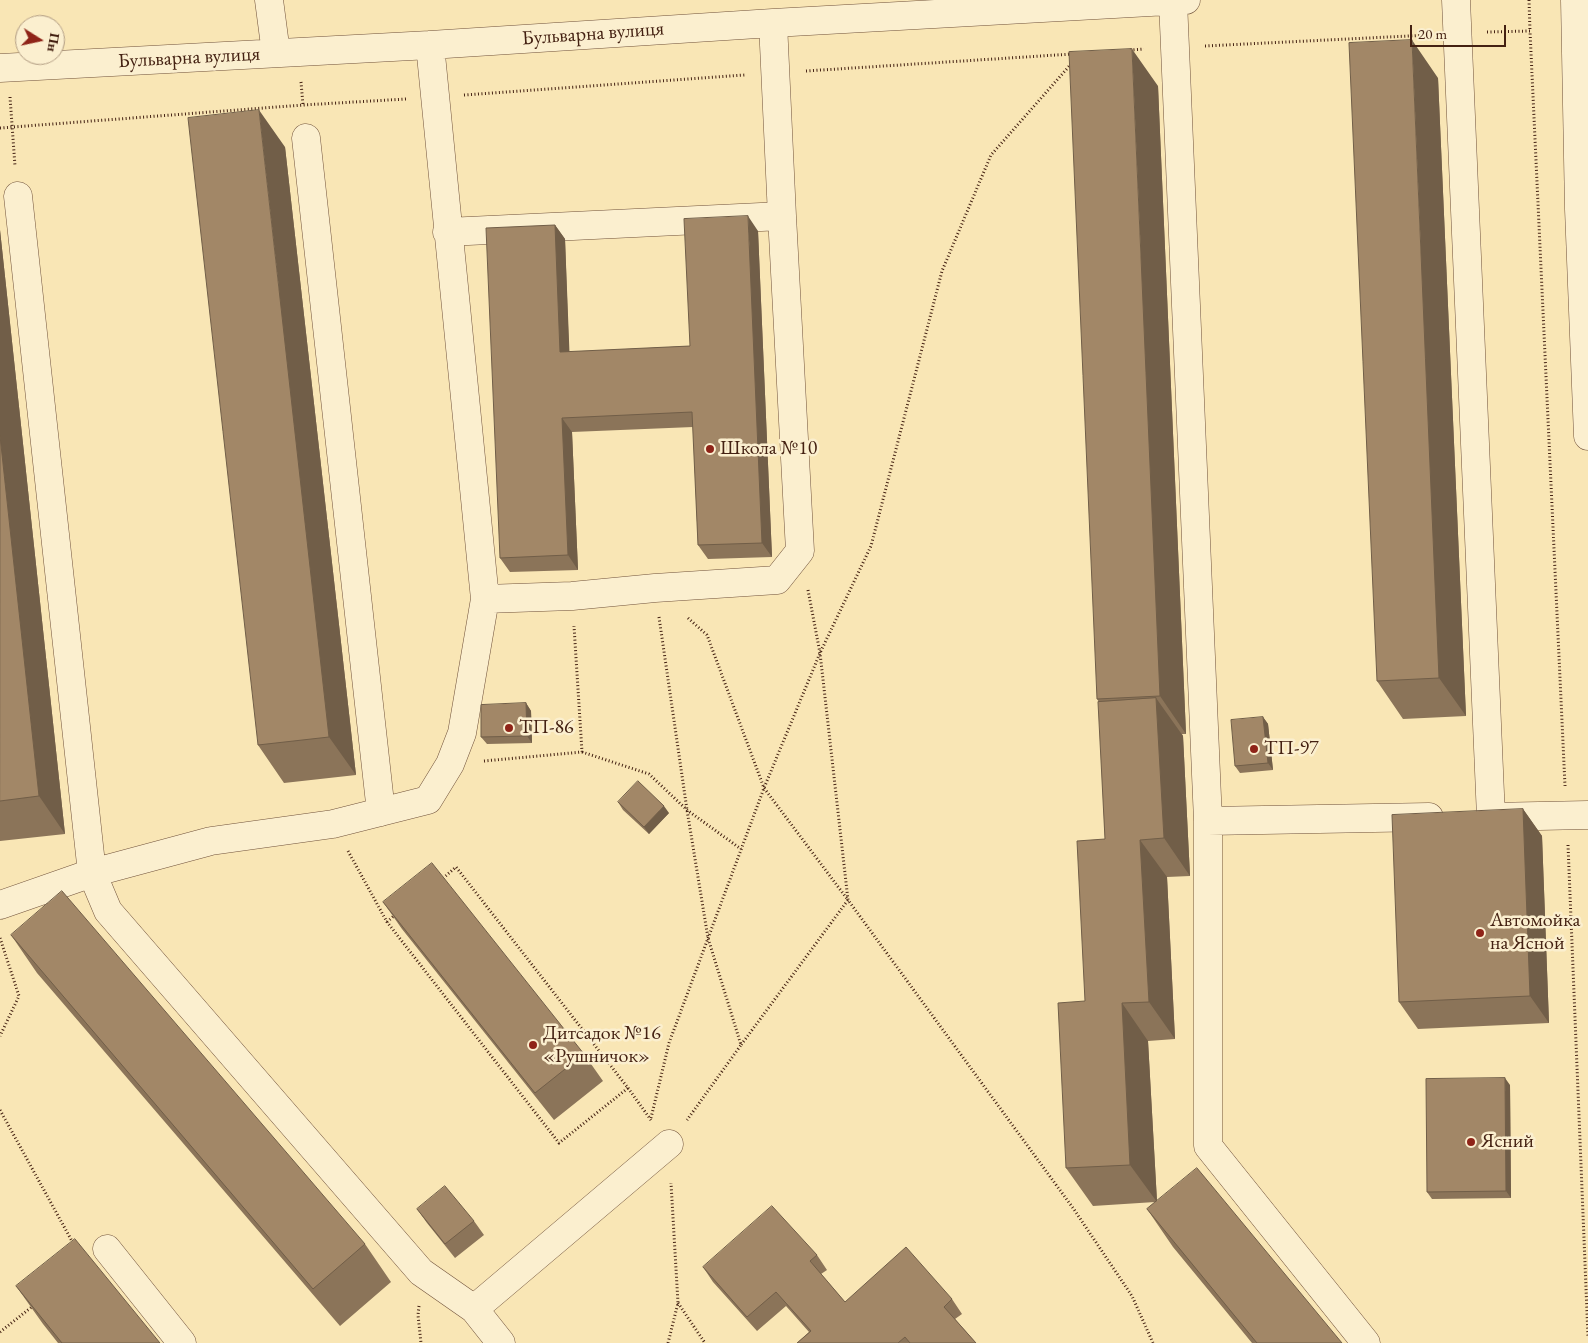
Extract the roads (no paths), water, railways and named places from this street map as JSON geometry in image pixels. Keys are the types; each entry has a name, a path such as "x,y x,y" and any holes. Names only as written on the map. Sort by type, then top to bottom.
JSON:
{"street":[{"path":"269,0 287,53"},
{"path":"1180,0 1175,48 1208,821 1208,1146 1366,1343"},
{"name":"Бульварна вулиця","path":"4,68 430,45 1180,0"},
{"path":"1456,0 1491,817"},
{"path":"1574,0 1583,208 1588,436"},
{"path":"485,599 572,596 655,588 777,580 800,551 773,23"},
{"path":"0,905 92,873 211,841 333,824 428,800 450,764 462,733 485,599 447,232 430,45"},
{"path":"306,138 381,812"},
{"path":"18,196 92,873 108,912 421,1272 474,1309 501,1343"},
{"path":"447,232 782,216"},
{"path":"1208,821 1577,815"},
{"path":"474,1309 669,1144"},
{"path":"107,1249 182,1343"}],"place":[{"name":"Школа №10","path":"710,449"},
{"name":"ТП-86","path":"509,728"},
{"name":"ТП-97","path":"1254,749"},
{"name":"Автомойка на Ясной","path":"1480,933"},
{"name":"Дитсадок №16 «Рушничок»","path":"533,1045"},
{"name":"Ясний","path":"1471,1142"}]}
